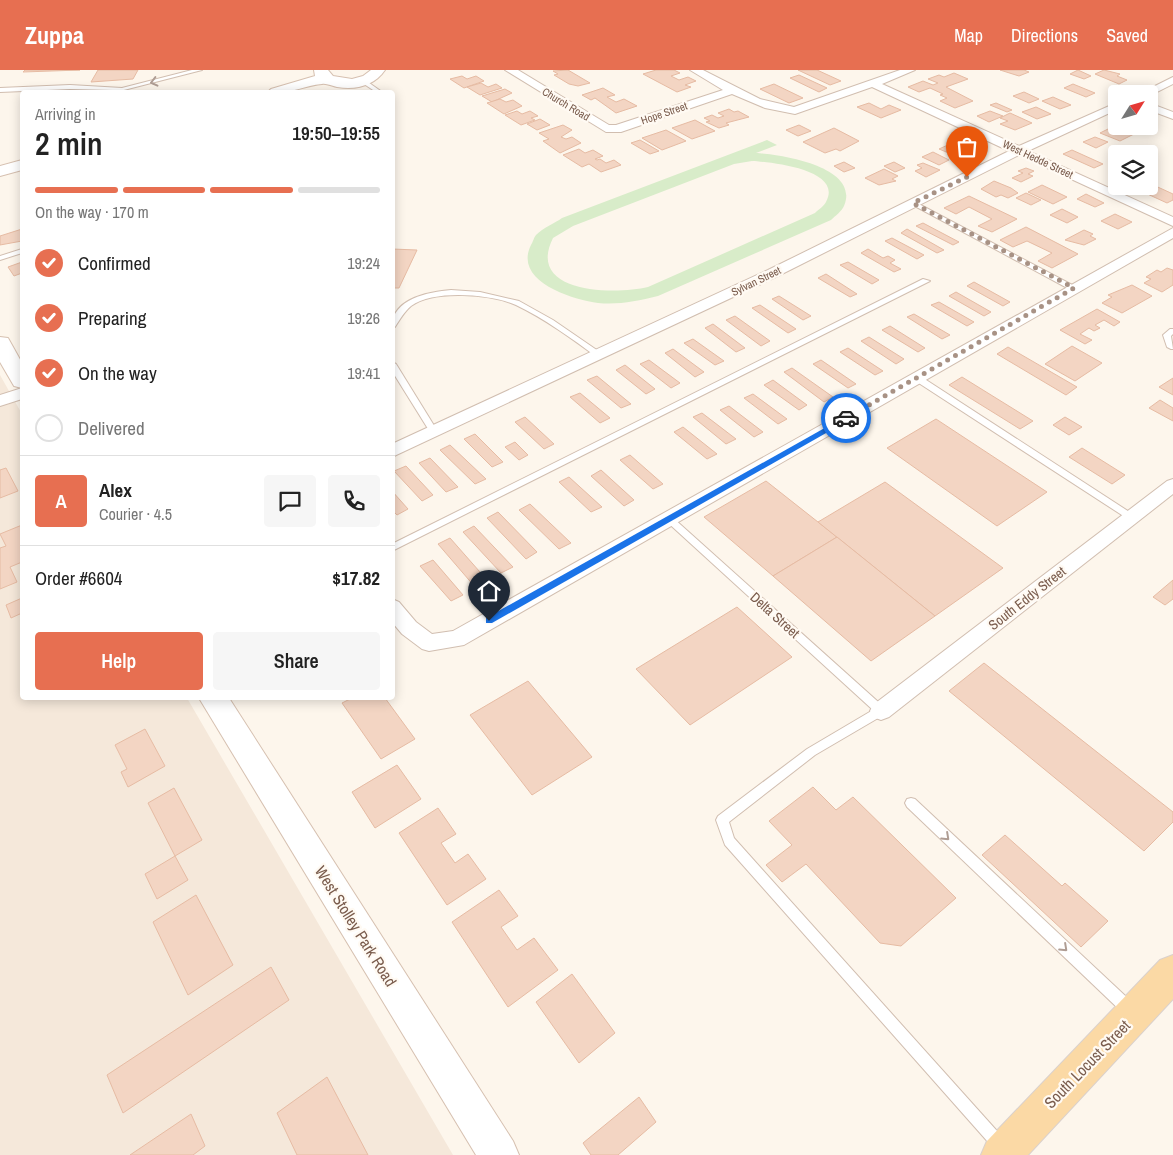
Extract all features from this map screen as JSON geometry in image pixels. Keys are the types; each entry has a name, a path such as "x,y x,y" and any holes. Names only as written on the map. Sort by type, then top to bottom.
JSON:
{"main road":[{"path":"281,90 323,74 339,83 363,81 375,75 378,70"},
{"path":"0,171 20,166"},
{"path":"0,342 20,372"},
{"name":"West Stolley Park Road","path":"214,700 499,1155"},
{"name":"South Locust Street","path":"1003,1153 1173,973"}],"street":[{"name":"Church Road","path":"510,70 596,122"},
{"path":"695,70 764,105 786,111 795,111 910,70"},
{"path":"1158,87 1173,80"},
{"name":"West Hedde Street","path":"874,84 1173,222"},
{"name":"Hope Street","path":"596,122 606,128 617,129 733,90"},
{"name":"Sylvan Street","path":"395,450 600,355 1020,150 1108,110"},
{"path":"1158,110 1173,116"},
{"path":"396,612 409,628 430,643 457,639 1173,232"},
{"path":"0,402 20,394"},
{"name":"South Eddy Street","path":"881,710 1173,485"}],"lane":[{"path":"117,90 199,70"},
{"path":"363,81 376,90"},
{"path":"0,90 70,87 121,89"},
{"path":"913,203 1074,288"},
{"path":"0,258 20,252"},
{"path":"395,546 926,281"},
{"path":"395,320 404,307 425,296 468,292 517,303 553,323 600,355"},
{"path":"1171,348 1167,334 1173,331"},
{"path":"395,369 434,432"},
{"path":"916,378 1131,517"},
{"name":"Delta Street","path":"668,519 881,710"},
{"path":"881,710 811,752 722,820 729,841 1003,1153"},
{"path":"911,803 1134,1014"}],"shaded area":[{"path":"0,375 20,410 20,700 188,700 453,1155 0,1155"}],"green space":[{"path":"767,140 777,145 756,153 782,156 815,165 830,172 841,181 846,192 843,208 831,220 658,296 621,303 598,303 560,292 537,278 530,269 528,258 535,236 562,218","holes":["752,161 788,166 815,175 824,182 829,191 826,202 815,213 648,287 615,291 596,290 562,280 551,270 548,257 553,238 573,226 734,164"]}],"building":[{"path":"25,70 80,70 23,72"},
{"path":"98,70 138,70 133,79 91,82"},
{"path":"568,70 590,83 578,86 569,84 554,75 558,74 553,71"},
{"path":"656,70 674,70 680,73 671,76 679,80 688,77 696,81 685,85 691,87 677,92 643,74"},
{"path":"798,70 817,70 841,81 830,85"},
{"path":"1000,70 1024,70 1029,72 1019,76"},
{"path":"1078,70 1091,76 1084,79 1070,74"},
{"path":"1104,70 1120,74 1117,76 1127,80 1119,84 1095,74"},
{"path":"954,73 968,79 946,87 973,101 955,108 940,101 947,98 930,88 919,92 908,87 923,81 933,85 938,83 928,79 939,75 944,77"},
{"path":"799,75 827,88 819,92 790,78"},
{"path":"462,76 467,79 476,76 484,81 464,88 450,79"},
{"path":"481,83 488,87 496,84 502,88 480,95 467,87"},
{"path":"774,84 803,98 789,103 760,89"},
{"path":"1073,84 1095,93 1086,97 1064,88"},
{"path":"603,88 615,95 607,97 616,102 624,99 637,106 616,113 595,98 591,100 582,95"},
{"path":"505,89 512,93 492,102 482,96"},
{"path":"1024,92 1039,99 1029,103 1013,96"},
{"path":"1053,97 1071,105 1060,109 1042,101"},
{"path":"500,99 506,102 513,100 522,106 504,114 487,103"},
{"path":"869,103 881,109 889,105 901,110 881,118 857,107"},
{"path":"996,103 1012,110 1007,112 990,105"},
{"path":"1036,107 1051,114 1037,119 1022,112"},
{"path":"729,109 749,117 726,123 729,125 719,128 706,122 710,121 704,118 712,115 718,118 724,116 718,113"},
{"path":"517,111 522,114 530,111 538,116 531,118 535,120 521,125 505,115"},
{"path":"990,111 1003,116 989,122 977,116"},
{"path":"1010,113 1032,123 1015,130 1000,124 1008,121 1000,118"},
{"path":"540,119 550,125 537,130 527,124"},
{"path":"695,120 715,131 692,139 672,128"},
{"path":"563,125 572,130 561,137 566,139 572,137 581,143 560,153 543,141 549,139 539,133"},
{"path":"799,125 811,131 798,136 786,130"},
{"path":"834,128 859,141 840,151 836,149 825,153 803,142"},
{"path":"1108,129 1108,135 1132,135 1120,141 1100,133"},
{"path":"666,130 686,141 662,150 642,138"},
{"path":"1095,137 1108,142 1096,148 1083,142"},
{"path":"970,139 984,145 973,151 958,144"},
{"path":"640,140 659,151 650,154 631,143"},
{"path":"950,144 966,152 956,156 939,149"},
{"path":"579,149 585,153 593,150 603,156 595,159 600,159 606,163 614,160 621,165 601,172 589,164 582,167 563,155"},
{"path":"1072,150 1103,164 1094,168 1063,154"},
{"path":"933,152 949,160 939,165 922,157"},
{"path":"844,162 855,168 844,172 834,166"},
{"path":"894,162 905,168 895,172 884,166"},
{"path":"923,163 940,170 926,177 915,171 922,168 917,165"},
{"path":"1026,168 1034,171 1028,174 1033,176 1021,182 1012,178 1023,173 1018,171"},
{"path":"884,169 898,176 892,179 896,181 879,185 865,178"},
{"path":"994,181 1018,193 1008,198 1001,195 996,197 981,189"},
{"path":"1042,185 1067,197 1053,204 1028,192"},
{"path":"1158,187 1173,194 1173,200 1167,203 1150,195 1158,195"},
{"path":"1026,193 1041,200 1031,205 1016,198"},
{"path":"1086,194 1104,203 1095,207 1077,199"},
{"path":"969,196 1017,219 992,232 978,226 992,219 969,207 956,214 944,208"},
{"path":"1062,209 1078,217 1067,223 1050,215"},
{"path":"1115,214 1132,222 1118,229 1101,221"},
{"path":"923,223 959,242 953,245 916,226"},
{"path":"1026,227 1078,254 1052,268 1038,261 1052,253 1027,241 1013,247 1000,240"},
{"path":"907,229 944,250 937,253 901,233"},
{"path":"20,230 20,241 0,245 0,236"},
{"path":"1084,230 1093,234 1090,236 1096,239 1084,245 1065,240"},
{"path":"892,238 924,255 917,259 885,241"},
{"path":"395,249 417,250 399,288 395,288"},
{"path":"868,249 883,258 888,256 895,260 890,263 901,269 894,272 861,253"},
{"path":"848,262 879,280 872,284 840,265"},
{"path":"20,263 20,274 14,276 8,267"},
{"path":"1167,268 1173,270 1173,285 1162,292 1144,283 1151,279 1146,277 1157,270 1161,272"},
{"path":"826,274 857,294 850,297 818,278"},
{"path":"974,282 1010,302 1003,306 967,286"},
{"path":"1132,285 1152,296 1122,313 1102,303 1112,297 1108,295"},
{"path":"956,292 991,312 984,316 949,296"},
{"path":"779,296 811,316 803,320 772,299"},
{"path":"939,302 974,322 967,326 931,305"},
{"path":"760,305 796,329 788,333 752,308"},
{"path":"1097,309 1120,322 1114,326 1104,320 1095,325 1100,328 1094,331 1089,328 1080,334 1092,340 1085,344 1060,330"},
{"path":"914,314 950,335 942,339 907,317"},
{"path":"735,316 770,341 761,346 726,320"},
{"path":"713,324 745,348 736,352 705,328"},
{"path":"890,326 925,348 918,352 882,330"},
{"path":"869,337 904,359 896,364 861,341"},
{"path":"693,339 724,361 715,365 684,343"},
{"path":"1072,346 1102,363 1075,381 1045,364"},
{"path":"1008,347 1077,387 1066,395 997,354"},
{"path":"848,348 883,371 875,375 840,352"},
{"path":"673,349 704,372 695,377 665,353"},
{"path":"649,360 680,383 671,388 640,364"},
{"path":"821,360 856,384 848,388 813,364"},
{"path":"625,365 655,389 646,394 616,370"},
{"path":"792,368 833,397 824,402 784,372"},
{"path":"597,376 631,404 621,408 587,380"},
{"path":"962,377 1033,421 1020,429 949,385"},
{"path":"1173,378 1173,395 1159,387"},
{"path":"773,380 807,405 799,410 764,385"},
{"path":"580,393 610,418 600,423 570,397"},
{"path":"753,394 787,419 778,424 744,398"},
{"path":"1160,400 1173,408 1173,421 1149,408"},
{"path":"729,406 763,432 754,437 720,410"},
{"path":"702,413 736,439 726,444 693,417"},
{"path":"525,417 554,444 544,449 515,422"},
{"path":"1065,417 1082,427 1069,435 1053,425"},
{"path":"936,419 1047,492 997,526 887,448"},
{"path":"683,427 717,454 707,459 674,432"},
{"path":"475,434 503,462 492,467 464,439"},
{"path":"515,442 528,455 519,460 505,447"},
{"path":"450,445 486,479 475,484 440,450"},
{"path":"1082,448 1125,475 1112,484 1069,457"},
{"path":"630,455 663,484 653,489 620,460"},
{"path":"430,458 458,487 446,492 419,463"},
{"path":"406,466 433,495 422,501 395,471"},
{"path":"6,468 18,491 0,498 0,470"},
{"path":"601,470 634,500 624,506 591,476"},
{"path":"569,477 602,507 591,512 559,482"},
{"path":"766,481 837,537 773,576 704,517"},
{"path":"885,482 1003,568 935,616 818,522"},
{"path":"395,494 408,509 397,515 395,513"},
{"path":"530,504 571,543 559,549 519,510"},
{"path":"498,512 537,552 526,559 487,518"},
{"path":"20,526 20,563 10,567 17,582 0,589 0,548 6,546 0,534"},
{"path":"474,526 513,567 501,573 463,532"},
{"path":"837,537 935,616 871,661 773,576"},
{"path":"450,538 487,580 475,587 438,544"},
{"path":"433,560 463,595 451,601 420,566"},
{"path":"1173,580 1173,599 1165,605 1153,597"},
{"path":"20,599 20,614 11,618 6,605"},
{"path":"737,607 792,657 690,725 636,669"},
{"path":"984,663 1173,812 1173,822 1144,851 949,691"},
{"path":"528,681 592,757 532,795 470,715"},
{"path":"348,700 386,700 415,739 381,759 342,703"},
{"path":"145,729 165,766 128,787 121,772 127,769 115,745"},
{"path":"397,765 421,799 375,828 352,792"},
{"path":"813,787 836,810 853,797 956,898 901,946 880,943 806,864 782,882 766,865 792,845 769,821"},
{"path":"174,788 202,840 175,856 148,803"},
{"path":"438,808 456,834 441,843 455,863 468,854 486,879 447,905 399,833"},
{"path":"1005,835 1062,886 1065,883 1108,921 1081,947 982,855"},
{"path":"175,856 188,880 157,899 145,874"},
{"path":"499,890 518,916 501,927 517,950 534,938 558,970 508,1007 452,922"},
{"path":"196,895 233,965 188,995 153,922"},
{"path":"271,967 289,1000 123,1113 107,1075"},
{"path":"572,974 615,1033 579,1063 536,1002"},
{"path":"327,1077 368,1155 297,1155 277,1113"},
{"path":"639,1097 656,1122 618,1155 591,1155 583,1143"},
{"path":"191,1114 205,1146 193,1155 130,1155"}],"way so far":[{"path":"846,418 1074,288 913,203 967,177"}],"route":[{"path":"489,621 846,418"}]}
